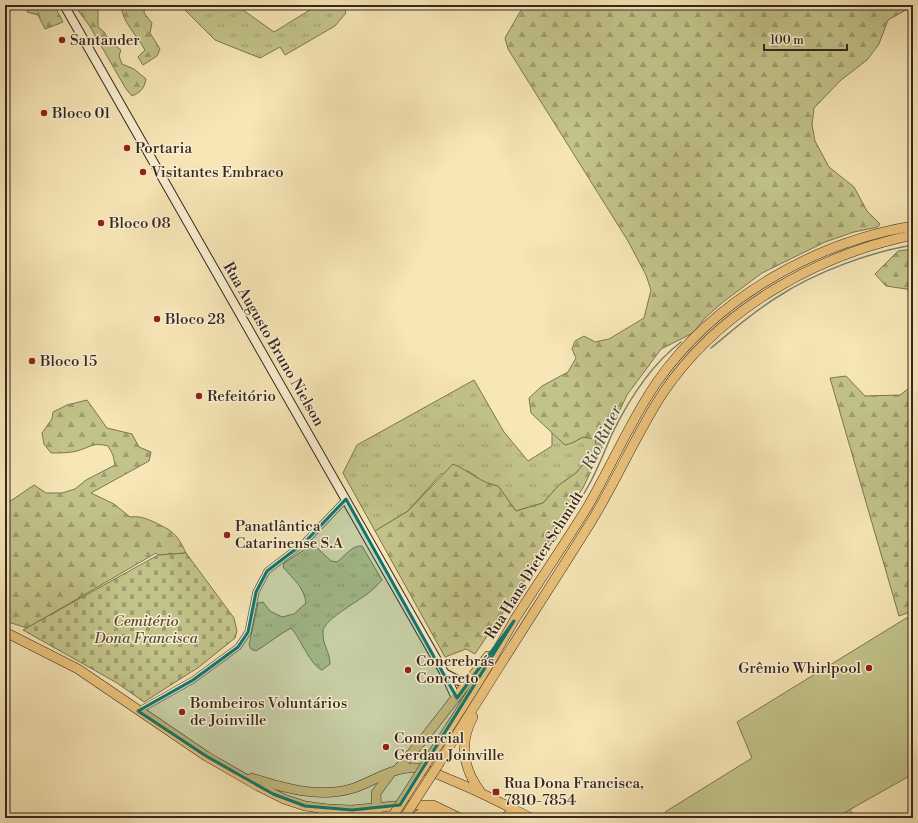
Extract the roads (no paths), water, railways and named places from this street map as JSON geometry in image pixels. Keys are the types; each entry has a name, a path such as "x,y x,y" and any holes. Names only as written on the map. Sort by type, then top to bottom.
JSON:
{"main road":[{"name":"Rua Augusto Bruno Nielson","path":"64,5 445,674 456,698"},
{"name":"Rua Hans Dieter Schmidt","path":"393,816 492,660 514,621 588,506 626,434 650,393 668,367 691,342 736,303 792,267 860,239 913,226"},
{"name":"Rua Hans Dieter Schmidt","path":"404,818 597,512 654,408 671,382 695,354 747,308 790,281 818,267 863,249 913,235"},
{"path":"377,818 376,794 394,771 405,762 470,680 514,621"},
{"path":"480,792 474,783 464,761 466,734 469,724 523,628"},
{"path":"5,632 78,669 206,756 284,799 305,806 325,809 433,805 460,818"},
{"path":"445,674 460,681 470,680"},
{"path":"241,775 283,787 325,793 353,788 394,771 417,768 431,771 480,792 531,818"},
{"path":"325,793 321,800 325,809 340,818"},
{"path":"413,818 433,810 445,810"},
{"path":"504,818 515,810"}],"street":[{"path":"138,711 193,680 238,648 248,632 256,592 267,571 305,542 346,499"},
{"path":"321,818 325,809"}],"waterway":[{"name":"Rio Ritter","path":"711,348 761,308 794,287 844,264 896,248 913,245"},
{"name":"Rio Ritter","path":"548,548 586,490 597,470 612,434 633,396 660,361 681,342"}],"place":[{"name":"Santander","path":"62,40"},
{"name":"Bloco 01","path":"44,113"},
{"name":"Portaria","path":"127,148"},
{"name":"Visitantes Embraco","path":"143,172"},
{"name":"Bloco 08","path":"101,223"},
{"name":"Bloco 28","path":"157,319"},
{"name":"Bloco 15","path":"32,361"},
{"name":"Refeitório","path":"199,396"},
{"name":"Panatlântica Catarinense S.A","path":"227,535"},
{"name":"Grêmio Whirlpool","path":"869,668"},
{"name":"Concrebrás Concreto","path":"408,670"},
{"name":"Bombeiros Voluntários de Joinville","path":"182,712"},
{"name":"Comercial Gerdau Joinville","path":"386,747"},
{"name":"Rua Dona Francisca, 7810-7854","path":"496,792"}],"park label":[{"name":"Cemitério Dona Francisca","path":"146,630"}]}
